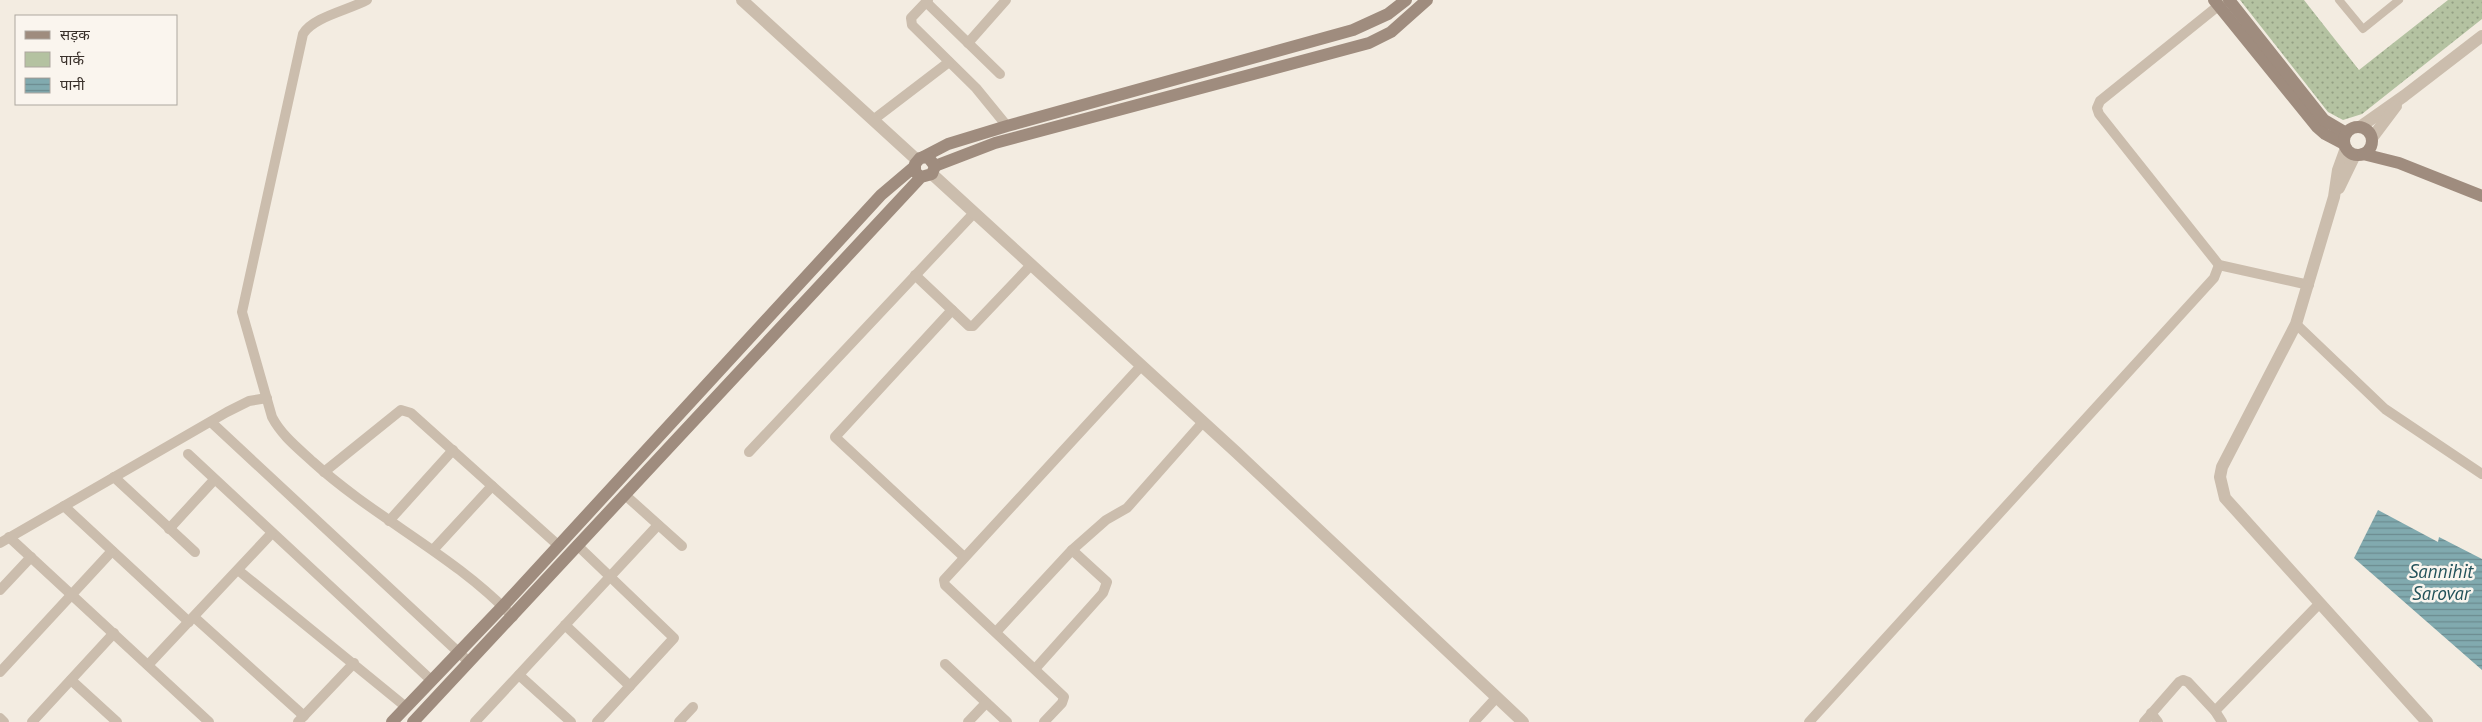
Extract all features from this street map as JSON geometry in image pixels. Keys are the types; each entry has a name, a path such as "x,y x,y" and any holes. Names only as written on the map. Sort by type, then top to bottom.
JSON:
{"main road":[{"path":"413,722 513,616 924,167 948,144 1353,30 1388,14 1406,0"},
{"path":"392,722 559,546 618,479 881,195 924,167 995,143 1369,43 1391,32 1427,0"},
{"path":"2221,1 2317,127 2325,134 2351,147 2399,163 2482,196"},
{"path":"2351,147 2350,129 2360,127 2366,129 2372,140 2399,163"},
{"path":"2351,147 2370,149 2372,140"}],"street":[{"path":"367,0 352,9 313,23 303,34 242,312 267,398 278,428 324,472 389,521 464,571 513,616"},
{"path":"742,0 1203,422 1522,722"},
{"path":"968,43 1006,0"},
{"path":"2339,0 2363,29 2399,0"},
{"path":"1000,74 927,1 912,18 912,25 976,88 1007,126"},
{"path":"2221,1 2100,101 2097,108 2099,114 2219,265 2309,286"},
{"path":"2360,127 2482,36"},
{"path":"873,120 949,62"},
{"path":"2372,140 2404,96"},
{"path":"2351,147 2338,170 2334,197 2309,286 2296,324 2222,467 2220,477 2225,498 2426,722"},
{"path":"748,452 974,213"},
{"path":"915,275 969,326 973,326 1031,265"},
{"path":"1809,722 2208,285 2218,271 2219,265"},
{"path":"952,310 835,437 963,556"},
{"path":"2296,324 2372,398 2482,474"},
{"path":"1044,722 1062,702 1064,697 945,586 944,580 963,556 1142,366"},
{"path":"0,544 9,537 249,401 267,398"},
{"path":"324,472 401,410 411,413 559,546"},
{"path":"211,422 469,662"},
{"path":"996,632 1072,550 1106,520 1127,508 1203,422"},
{"path":"389,521 453,450"},
{"path":"188,454 431,680"},
{"path":"114,477 196,552"},
{"path":"169,529 214,480"},
{"path":"433,550 492,486"},
{"path":"624,494 682,546"},
{"path":"64,506 112,551 192,619 301,719 354,663"},
{"path":"475,722 658,525"},
{"path":"148,665 272,534"},
{"path":"9,537 209,722"},
{"path":"577,545 674,638 597,722"},
{"path":"1035,669 1107,587 1107,582 1072,550"},
{"path":"0,672 112,551"},
{"path":"0,590 31,557"},
{"path":"238,570 406,707"},
{"path":"2215,711 2319,604"},
{"path":"565,625 630,686"},
{"path":"32,722 114,633"},
{"path":"945,664 1007,722"},
{"path":"519,674 571,722"},
{"path":"71,680 117,722"},
{"path":"2144,722 2155,718 2179,682 2183,680 2188,682 2215,711 2222,722"},
{"path":"1474,722 1496,698"},
{"path":"968,722 986,703"},
{"path":"680,722 693,707"},
{"path":"0,718 4,722"}],"green space":[{"path":"2240,0 2304,0 2359,70 2448,0 2482,0 2482,19 2362,114 2343,120 2328,112"}],"water":[{"name":"Sannihit Sarovar","path":"2378,510 2438,542 2439,537 2482,559 2482,670 2354,558"}]}
